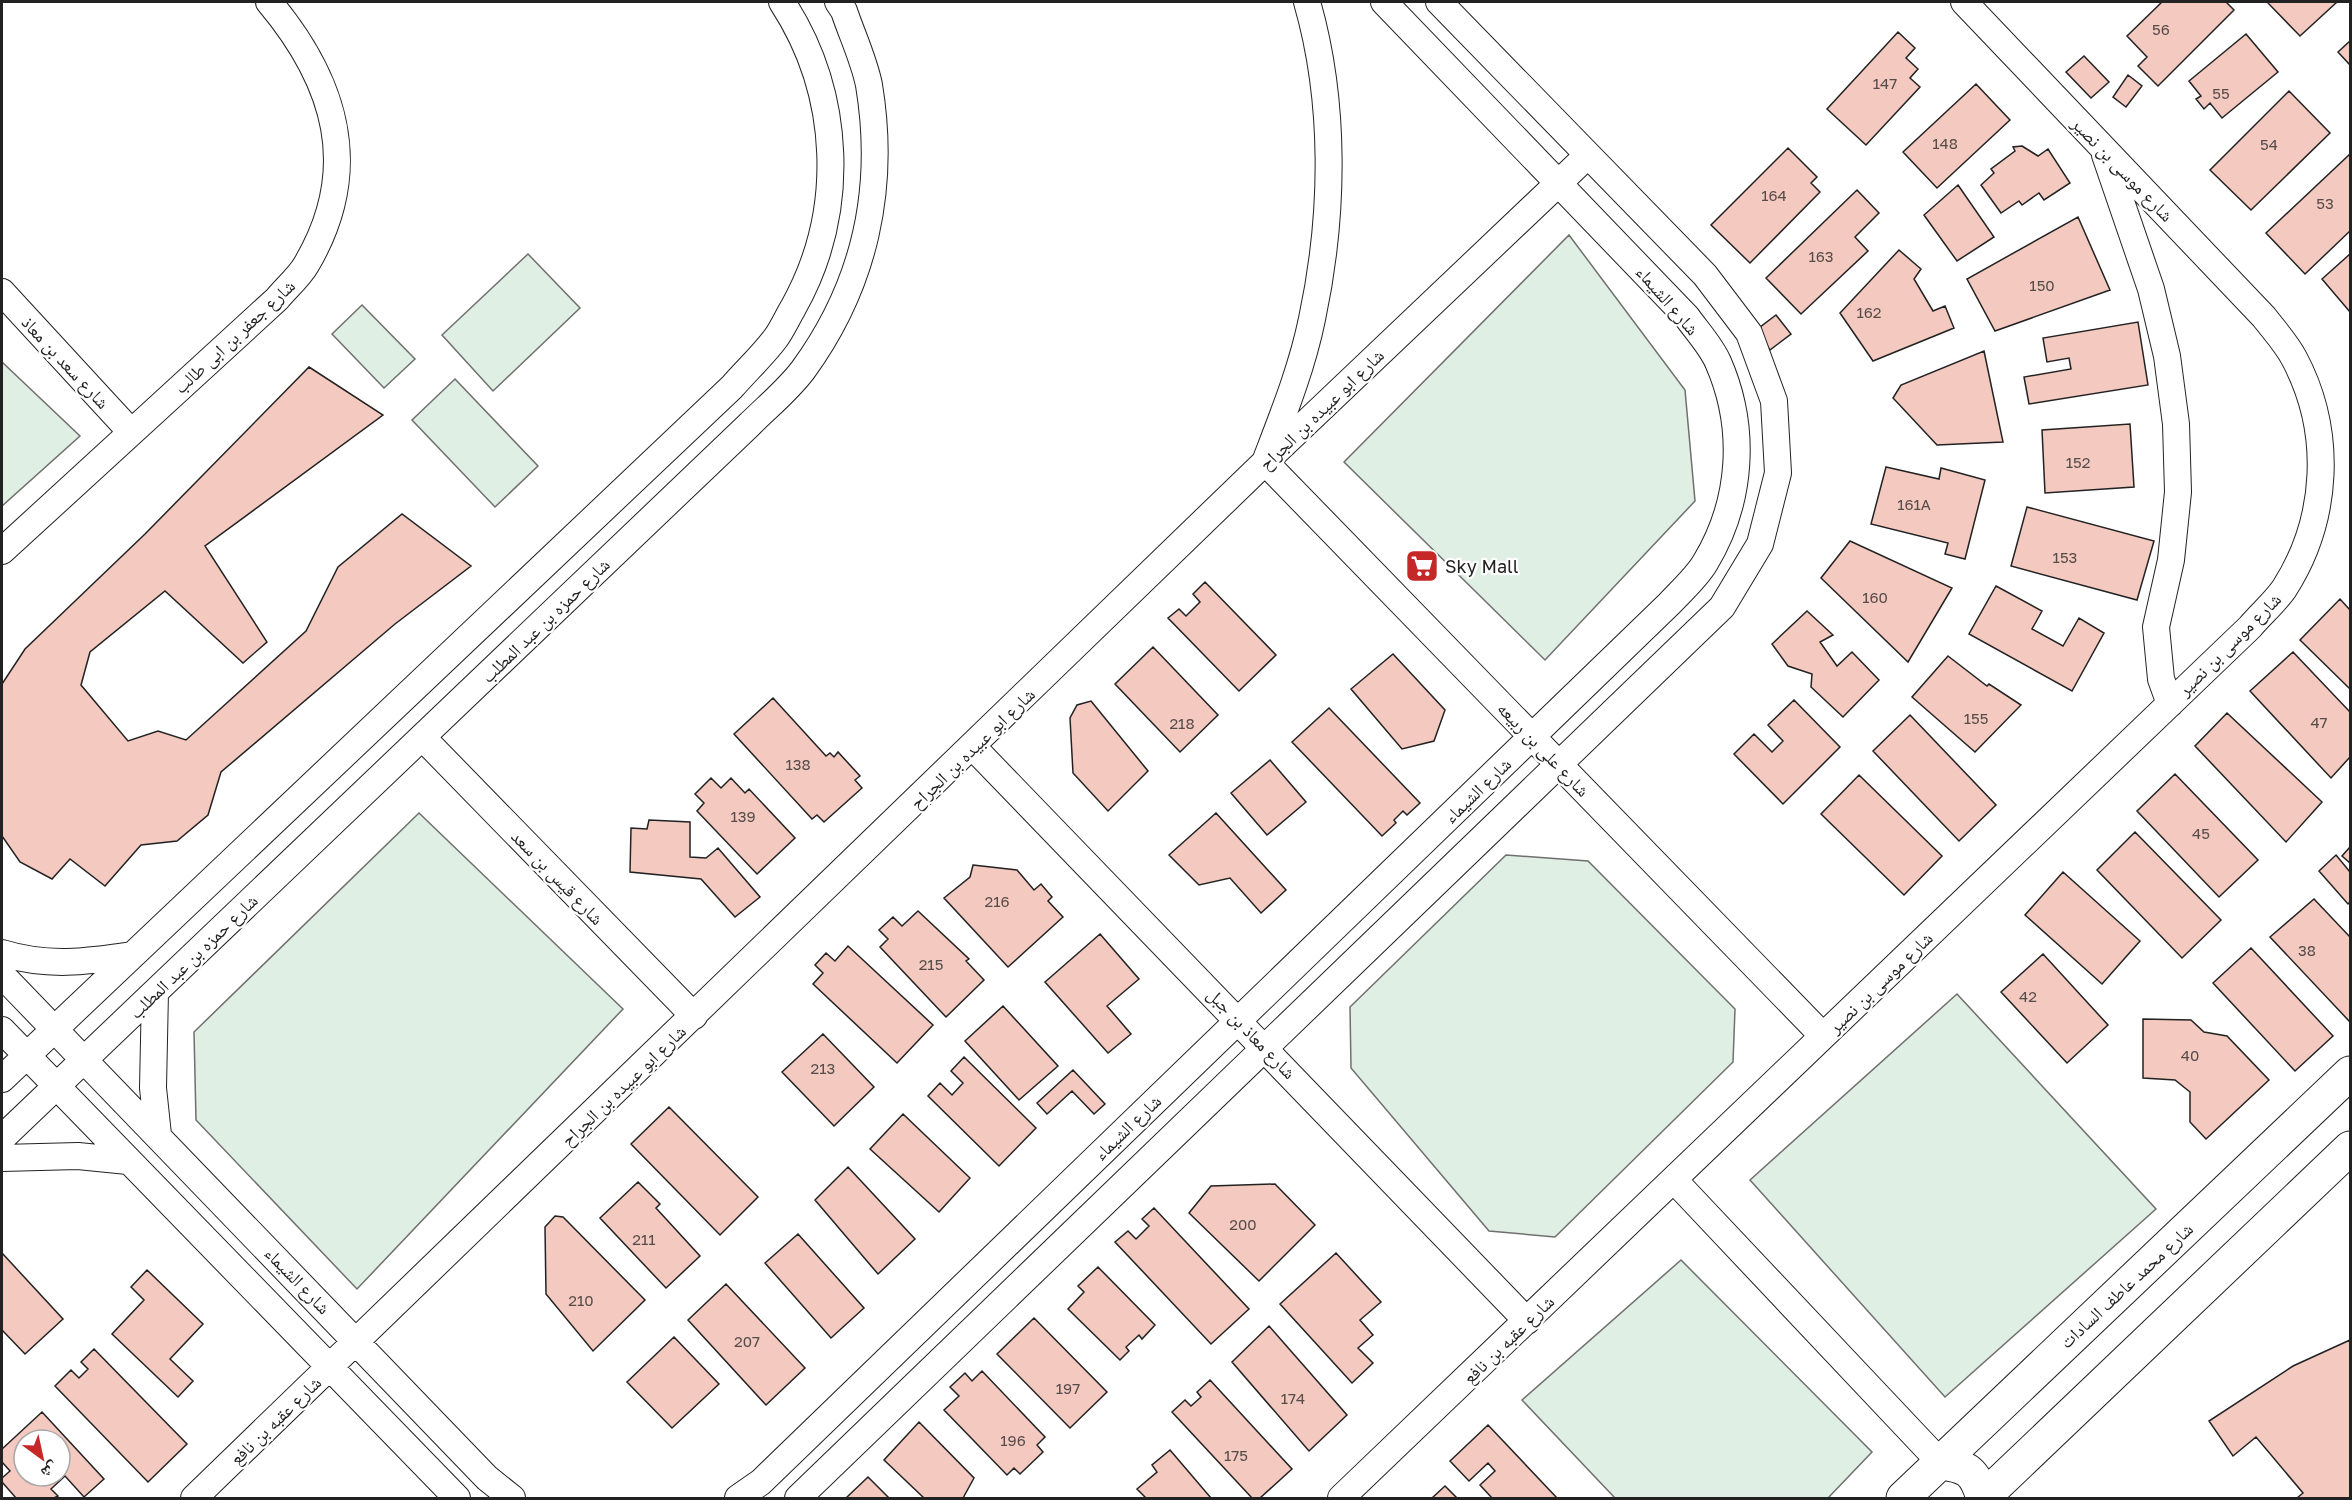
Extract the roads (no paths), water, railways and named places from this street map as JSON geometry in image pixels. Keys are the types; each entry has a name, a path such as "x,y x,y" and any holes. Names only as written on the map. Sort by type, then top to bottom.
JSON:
{"street":[{"name":"شارع جعفر بن ابى طالب","path":"2,551 277,299 305,267 325,229 336,187 338,144 330,102 312,63 269,2"},
{"path":"2,1078 732,387 776,338 808,281 827,219 832,155 823,90 800,29 782,2"},
{"name":"شارع حمزه بن عبد المطلب","path":"2,1138 749,425 802,371 843,306 868,234 876,158 868,83 844,11 838,2"},
{"path":"1265,462 1291,394 1312,320 1325,245 1329,169 1324,93 1307,2"},
{"name":"شارع الشيماء","path":"738,1498 761,1482 1669,604 1705,564 1728,516 1738,464 1735,411 1717,361 1688,317 1384,2"},
{"path":"798,1498 1722,607 1760,544 1778,473 1774,401 1749,333 1705,275 1438,2"},
{"name":"شارع موسى بن نصير","path":"1674,1179 2250,627 2283,590 2306,546 2320,499 2322,450 2313,402 2294,357 2264,317 1964,2"},
{"path":"2102,147 2151,289 2167,356 2176,424 2178,492 2171,560 2156,627 2161,679 2170,704"},
{"name":"شارع ابو عبيده بن الجراح","path":"357,1341 974,747 1265,462 1588,154"},
{"name":"شارع سعد بن معاذ","path":"2,292 131,432"},
{"name":"شارع على بن ربيعه","path":"1265,462 1823,1036"},
{"name":"شارع قيس بن سعد","path":"422,737 694,1016"},
{"name":"شارع معاذ بن جبل","path":"974,747 1266,1047 1527,1321"},
{"path":"2,953 23,960 78,964 132,955"},
{"name":"شارع الشيماء","path":"2,975 487,1478 512,1498"},
{"path":"155,992 153,1088 158,1135"},
{"path":"2,1030 457,1498"},
{"name":"شارع محمد عاطف السادات","path":"1923,1485 2350,1073"},
{"path":"1674,1179 1923,1485 1961,1465 1977,1479 1983,1498 2350,1148"},
{"path":"2,1158 78,1156 128,1161"},
{"name":"شارع عقبه بن نافع","path":"1341,1498 1674,1179"},
{"name":"شارع عقبه بن نافع","path":"194,1498 357,1341"}],"place":[{"name":"Sky Mall","path":"1422,566"}]}
